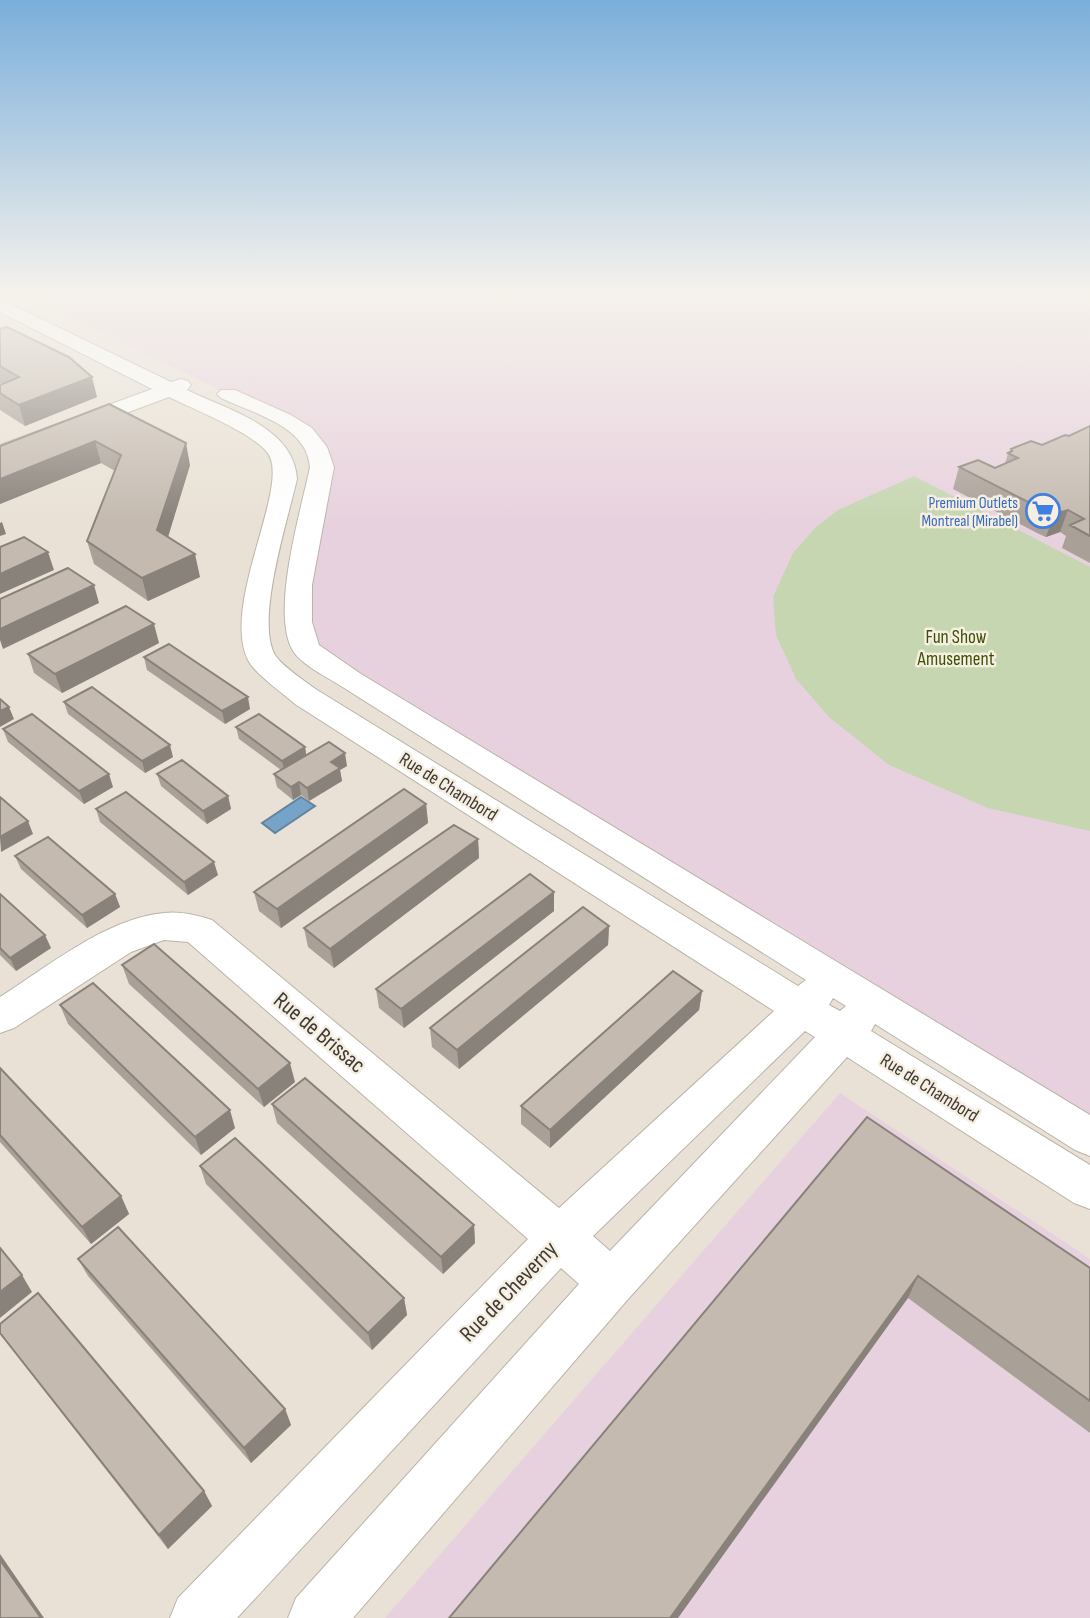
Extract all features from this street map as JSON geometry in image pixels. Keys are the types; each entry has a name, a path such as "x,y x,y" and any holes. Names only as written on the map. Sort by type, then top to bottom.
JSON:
{"street":[{"name":"Rue de Chambord","path":"127,370 254,431 275,446 285,461 285,479 257,595 253,627 262,659 306,697 803,1007 858,1018 1090,1137"},
{"name":"Rue de Chambord","path":"175,370 284,421 313,442 322,467 299,585 298,622 306,649 831,977 858,1018 1090,1189"},
{"path":"0,453 197,380"},
{"name":"Rue de Brissac","path":"0,1017 128,935 157,926 173,925 199,930 612,1282"},
{"name":"Rue de Cheverny","path":"198,1618 560,1237 782,1030 831,977"},
{"path":"317,1618 612,1282 858,1018"}],"shaded area":[{"path":"177,370 1090,370 1090,1119 889,993 873,1003 306,649 319,457 284,421"},
{"path":"840,1093 1090,1259 1090,1618 385,1618"}],"green space":[{"name":"Fun Show Amusement","path":"914,476 1090,567 1090,831 988,808 889,765 829,717 796,679 776,635 773,597 793,553 815,528 838,510"}],"water":[{"path":"301,797 315,806 275,833 262,823"}],"building":[{"path":"6,370 83,370 92,377 19,405 0,393 0,385 19,377"},
{"path":"109,404 186,443 157,530 195,554 142,578 87,541 121,455 95,441 0,479 0,446"},
{"path":"1090,426 1090,536 1070,525 1084,519 1068,510 1054,514 1046,511 959,467 978,460 995,468 1018,458 1008,453 1011,449 1031,441 1042,445"},
{"path":"24,537 48,552 0,574 0,547"},
{"path":"68,568 94,585 0,629 0,599"},
{"path":"126,606 154,624 55,674 28,654"},
{"path":"169,644 248,697 222,711 144,657"},
{"path":"92,687 170,745 142,761 64,702"},
{"path":"0,699 9,707 0,711"},
{"path":"32,714 109,774 79,791 3,729"},
{"path":"259,714 305,747 282,761 236,727"},
{"path":"329,742 345,753 331,762 340,768 307,788 299,782 291,787 274,774"},
{"path":"182,760 228,796 203,811 157,774"},
{"path":"404,789 426,804 277,909 254,892"},
{"path":"126,792 214,862 184,882 96,809"},
{"path":"0,797 28,821 0,837"},
{"path":"454,825 478,839 330,949 304,928"},
{"path":"48,837 115,894 82,915 15,856"},
{"path":"530,874 554,892 401,1009 376,989"},
{"path":"0,894 45,935 10,958 0,948"},
{"path":"583,907 609,926 457,1050 430,1028"},
{"path":"154,944 290,1063 258,1089 122,965"},
{"path":"673,971 702,991 550,1130 521,1106"},
{"path":"93,983 230,1110 195,1137 60,1005"},
{"path":"0,1068 121,1196 82,1227 0,1135"},
{"path":"305,1078 474,1225 441,1257 272,1104"},
{"path":"867,1117 1090,1268 1090,1401 918,1276 670,1618 449,1618"},
{"path":"235,1138 404,1298 368,1333 200,1166"},
{"path":"118,1227 285,1409 244,1448 78,1259"},
{"path":"0,1248 22,1275 0,1292"},
{"path":"38,1293 204,1491 159,1535 0,1333 0,1324"},
{"path":"0,1560 41,1618 0,1618"}],"place":[{"name":"Premium Outlets Montreal (Mirabel)","path":"1043,511"}]}
